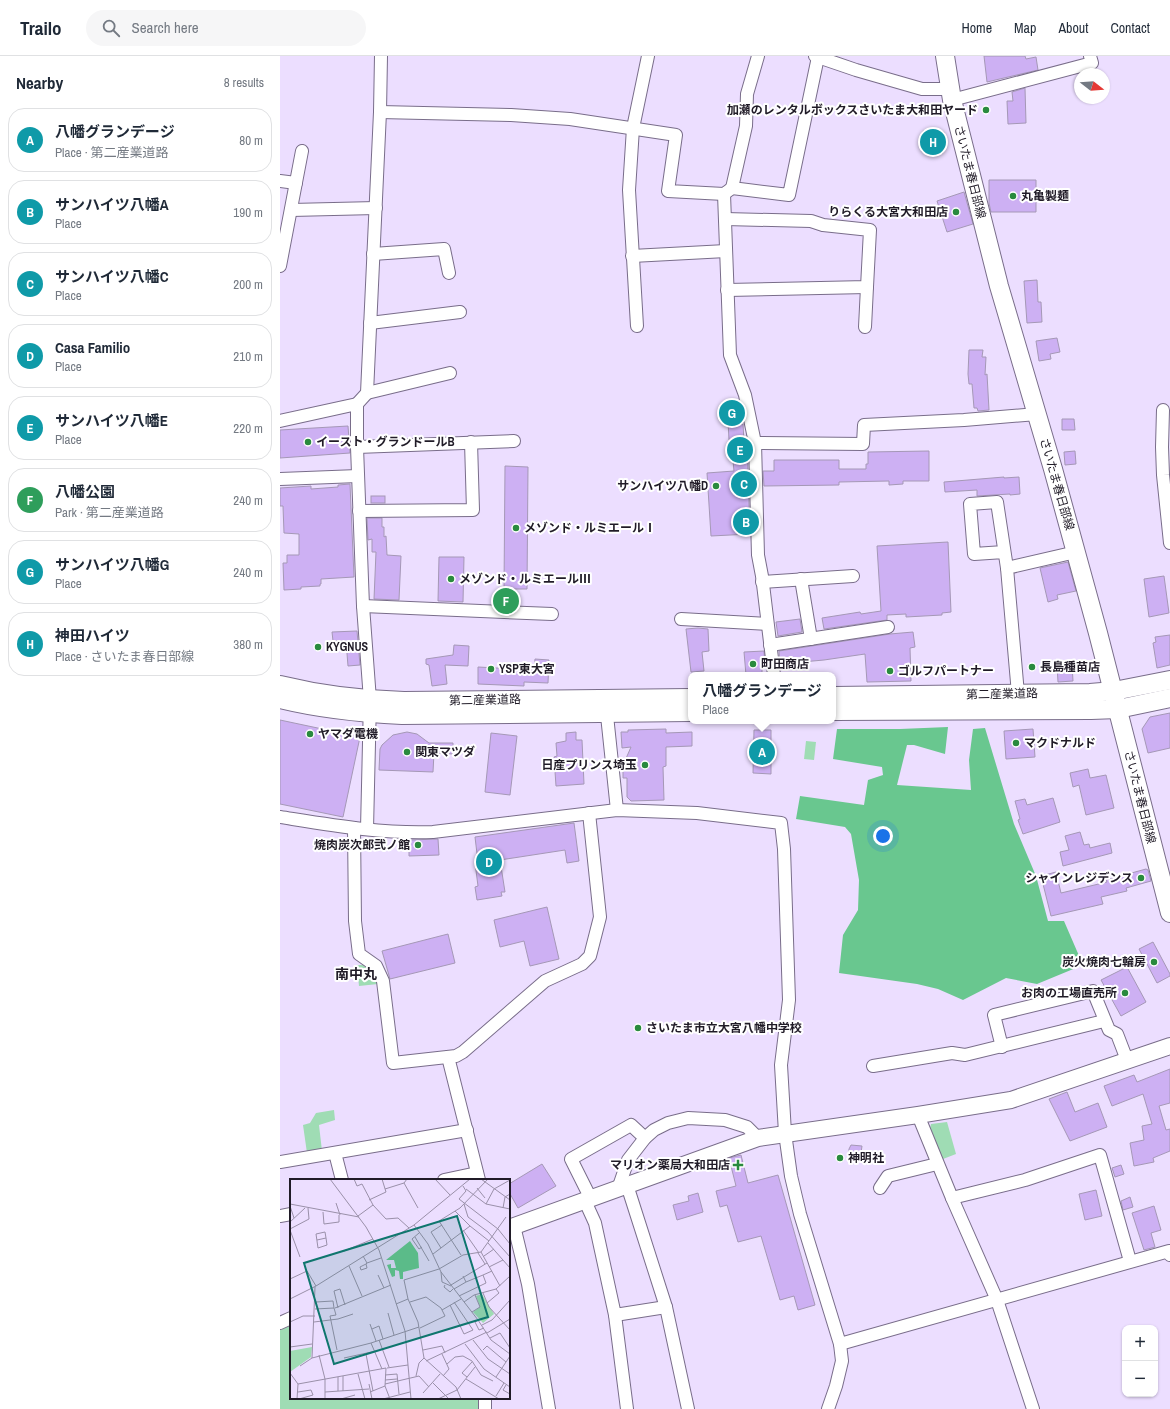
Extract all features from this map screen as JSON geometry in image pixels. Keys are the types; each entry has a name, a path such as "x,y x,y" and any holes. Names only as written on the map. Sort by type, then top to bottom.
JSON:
{"main road":[{"name":"さいたま春日部線","path":"945,56 951,95 999,286 1037,414 1114,691 1170,913"},
{"name":"第二産業道路","path":"836,696 1018,694 1114,691 1170,680"},
{"name":"第二産業道路","path":"280,685 402,715 606,706 688,698"},
{"name":"第二産業道路","path":"836,711 1018,711 1118,709 1170,698"},
{"name":"第二産業道路","path":"280,699 304,705 370,707"},
{"name":"第二産業道路","path":"606,706 688,712"}],"street":[{"path":"367,393 380,112 381,56"},
{"path":"637,326 629,190 633,128 648,56"},
{"path":"758,56 747,94 746,126 728,191 724,219 730,355 745,395 755,444 758,555 774,672"},
{"path":"380,112 511,115 570,119 676,135 668,191 728,191 790,195 816,57 922,89 951,95 1092,64 1090,56"},
{"path":"280,266 302,151"},
{"path":"280,181 296,183"},
{"path":"291,210 376,208"},
{"path":"724,219 811,221 823,225 870,230 865,327"},
{"path":"373,254 444,249 449,273"},
{"path":"632,256 726,251"},
{"path":"727,290 867,288"},
{"path":"370,323 460,312"},
{"path":"280,421 357,404 367,393 450,373"},
{"path":"357,404 357,447 363,606 370,707 367,829"},
{"path":"1163,410 1163,475 1170,543"},
{"path":"755,444 864,444 864,425 964,420 1037,414"},
{"path":"357,447 514,441"},
{"path":"359,511 473,510 471,442"},
{"path":"280,479 358,476"},
{"path":"1004,552 974,554 970,504 997,502 1007,568 1018,694"},
{"path":"1007,568 1076,552"},
{"path":"762,582 853,576"},
{"path":"802,579 811,639"},
{"path":"363,606 552,614"},
{"path":"681,619 767,624"},
{"path":"770,645 888,627"},
{"path":"606,706 617,810"},
{"path":"280,817 354,828 411,833 433,832 617,810 697,813 781,823 784,849 789,1000 781,1065 785,1134 791,1176 800,1214 840,1344 842,1362 828,1409"},
{"path":"354,828 355,921 359,954 376,966 383,981 393,1063 456,1056 463,1052 545,981 582,964 590,956 600,917 590,813"},
{"path":"1002,1046 994,1016 1093,991 1104,1021 1109,1030 1117,1034 1127,1060"},
{"path":"873,1066 952,1053 965,1055 1104,1021"},
{"path":"549,1409 528,1284 512,1227 758,1138 1011,1100 1170,1046"},
{"path":"448,1057 478,1176 452,1179"},
{"path":"918,1115 937,1164 997,1300 1032,1409"},
{"path":"688,1409 666,1307 623,1187 628,1160 645,1138 654,1130 668,1123 688,1118 725,1120 747,1127 758,1138"},
{"path":"627,1409 615,1315 595,1223 588,1200 571,1159 631,1125 645,1138"},
{"path":"280,1162 467,1130"},
{"path":"335,1153 342,1179"},
{"path":"952,1198 1025,1180 1100,1155 1130,1261"},
{"path":"880,1188 888,1176 937,1164"},
{"path":"280,1216 290,1214"},
{"path":"840,1344 1130,1261 1169,1251 1170,1255"},
{"path":"615,1315 666,1307"}],"green space":[{"path":"517,594 517,608 496,608 496,595"},
{"path":"948,727 945,754 914,745 907,745 897,785 971,790 969,760 973,729 985,728 1014,824 1036,876 1048,921 1064,921 1083,965 1037,984 1006,978 963,1000 938,989 917,984 839,973 843,935 858,910 859,880 851,834 845,827 796,819 800,796 864,805 868,780 883,775 882,767 833,759 837,729"},
{"path":"806,741 816,742 814,760 804,759"},
{"path":"357,965 363,965 373,973 378,984 359,986"},
{"path":"334,1110 335,1120 319,1125 322,1151 307,1153 303,1125 310,1123 316,1113"},
{"path":"947,1122 956,1154 943,1159 930,1128 931,1124"},
{"path":"290,1325 290,1399 479,1399 479,1409 280,1409 280,1330"}],"building":[{"path":"984,56 1025,56 1026,59 1036,57 1038,70 987,82"},
{"path":"1025,88 1026,123 1008,124 1007,101 1013,101 1012,92"},
{"path":"923,131 944,132 943,153 922,152"},
{"path":"989,180 1036,180 1036,212 991,212 989,203"},
{"path":"964,192 973,224 947,232 937,201"},
{"path":"1037,280 1038,302 1041,302 1042,322 1027,323 1024,281"},
{"path":"1057,338 1060,352 1050,354 1051,359 1039,361 1036,341"},
{"path":"969,350 983,350 982,357 986,357 985,375 987,374 989,410 978,411 977,408 974,408 972,384 969,384 968,374"},
{"path":"739,405 740,424 743,424 744,442 747,442 750,534 711,536 707,473 734,471 731,440 729,440 728,421 725,421 724,406"},
{"path":"1062,419 1074,419 1075,430 1062,430"},
{"path":"348,426 350,453 280,458 280,430"},
{"path":"929,451 929,481 903,481 903,484 889,485 889,481 839,482 839,485 764,486 763,471 774,471 774,460 839,460 839,469 866,469 866,464 868,464 868,452"},
{"path":"1075,451 1076,464 1065,465 1064,452"},
{"name":"メゾンド・ルミエールⅠ","path":"505,466 528,467 527,589 504,589"},
{"path":"1019,477 1020,494 977,496 977,490 945,492 944,482"},
{"path":"350,484 354,577 321,579 320,586 284,590 283,563 287,563 287,555 299,555 299,534 284,533 283,506 280,506 280,488 311,486 311,489 338,487 338,485"},
{"path":"371,496 385,496 385,503 371,503"},
{"path":"367,518 382,518 384,537 386,536 387,555 401,556 399,600 374,599 376,552 372,552 372,539 368,540"},
{"path":"948,542 951,612 942,613 942,615 906,617 906,614 887,615 887,620 824,629 822,618 860,612 861,614 881,611 877,546"},
{"name":"メゾンド・ルミエールⅢ","path":"439,557 464,557 463,602 438,601"},
{"path":"1068,562 1076,591 1057,595 1058,599 1048,602 1040,568"},
{"path":"1164,576 1169,613 1149,617 1144,579"},
{"path":"800,619 802,632 778,636 776,622"},
{"path":"686,629 708,629 709,651 702,652 704,671 691,672"},
{"path":"357,631 360,665 348,666 346,641 333,641 332,632"},
{"path":"913,632 915,647 910,648 911,681 867,682 865,654 780,664 779,651 890,634"},
{"path":"1170,635 1170,665 1157,668 1153,643 1156,642 1155,637"},
{"path":"454,645 469,646 468,666 445,665 447,684 432,686 429,665 426,664 426,659 453,655"},
{"name":"町田商店","path":"764,651 765,666 762,666 762,672 746,672 744,652"},
{"path":"535,659 549,660 548,683 524,682 524,686 478,684 478,667 534,670"},
{"path":"1057,665 1072,665 1073,681 1058,682"},
{"path":"1170,713 1170,748 1148,753 1142,729 1150,717"},
{"path":"280,720 360,737 343,817 280,804"},
{"name":"日産プリンス埼玉","path":"666,729 666,733 692,732 692,746 666,747 666,766 663,767 664,800 631,801 627,797 627,778 623,778 623,768 631,747 622,748 621,732 628,732 628,730"},
{"path":"1033,729 1035,757 1006,759 1004,731"},
{"path":"754,730 771,730 771,774 753,773"},
{"name":"関東マツダ","path":"407,732 417,734 429,743 453,743 453,754 434,753 433,772 379,770 380,749 382,745 393,735"},
{"path":"576,732 576,740 582,740 584,784 556,786 554,757 557,756 556,743 566,741 566,733"},
{"path":"491,733 517,736 510,795 485,792"},
{"path":"1088,769 1090,778 1106,775 1114,808 1086,815 1079,785 1073,787 1070,773"},
{"path":"1053,798 1060,822 1023,834 1018,820 1020,819 1015,801 1025,799 1027,805"},
{"path":"574,823 579,861 567,863 565,850 500,860 505,892 501,892 502,896 477,900 475,887 478,886 475,863 478,862 475,837"},
{"path":"1080,832 1084,845 1089,844 1090,848 1110,843 1112,853 1063,866 1060,852 1069,850 1065,836"},
{"path":"438,839 439,855 409,856 409,840"},
{"path":"1146,869 1148,870 1151,881 1126,888 1127,891 1101,897 1103,904 1051,916 1041,876 1056,872 1061,893 1107,882 1106,880"},
{"path":"547,907 559,959 530,966 524,941 500,947 494,920"},
{"path":"448,934 455,963 390,979 382,951"},
{"path":"1153,942 1170,974 1170,976 1157,983 1139,949"},
{"path":"1127,967 1146,1002 1121,1016 1101,980"},
{"path":"1170,1069 1170,1103 1159,1106 1166,1130 1170,1129 1170,1151 1153,1158 1154,1162 1134,1166 1130,1143 1144,1140 1142,1126 1152,1124 1143,1094 1112,1106 1104,1086 1134,1075 1137,1082"},
{"path":"1067,1092 1075,1112 1098,1103 1107,1127 1070,1141 1049,1099"},
{"path":"851,1145 862,1146 860,1160 848,1159"},
{"path":"741,1155 748,1183 778,1175 815,1305 798,1310 794,1296 780,1300 761,1236 738,1242 727,1205 720,1207 716,1191 736,1186 729,1158"},
{"path":"542,1164 556,1186 518,1208 510,1194 510,1183"},
{"path":"1121,1165 1124,1174 1115,1177 1112,1168"},
{"path":"1096,1190 1102,1216 1085,1220 1079,1194"},
{"path":"698,1193 703,1212 677,1220 673,1205 689,1201 688,1196"},
{"path":"1130,1197 1133,1207 1123,1210 1121,1201"},
{"path":"1154,1206 1161,1230 1151,1233 1155,1247 1144,1250 1132,1213"}],"place":[{"name":"加瀬のレンタルボックスさいたま大和田ヤード","path":"986,110"},
{"name":"神田ハイツ","path":"933,142"},
{"name":"丸亀製麺","path":"1013,196"},
{"name":"りらくる大宮大和田店","path":"956,212"},
{"name":"サンハイツ八幡G","path":"732,413"},
{"name":"イースト・グランドールB","path":"308,442"},
{"name":"サンハイツ八幡E","path":"740,450"},
{"name":"サンハイツ八幡C","path":"744,484"},
{"name":"サンハイツ八幡D","path":"716,486"},
{"name":"サンハイツ八幡A","path":"746,522"},
{"name":"メゾンド・ルミエールⅠ","path":"516,528"},
{"name":"メゾンド・ルミエールⅢ","path":"451,579"},
{"name":"八幡公園","path":"506,601"},
{"name":"KYGNUS","path":"318,647"},
{"name":"町田商店","path":"753,664"},
{"name":"長島種苗店","path":"1032,667"},
{"name":"YSP東大宮","path":"491,669"},
{"name":"ゴルフパートナー","path":"890,671"},
{"name":"ヤマダ電機","path":"310,734"},
{"name":"マクドナルド","path":"1016,743"},
{"name":"関東マツダ","path":"407,752"},
{"name":"八幡グランデージ","path":"762,752"},
{"name":"日産プリンス埼玉","path":"645,765"},
{"name":"焼肉炭次郎弐ノ館","path":"418,845"},
{"name":"Casa Familio","path":"489,862"},
{"name":"シャインレジデンス","path":"1141,878"},
{"name":"炭火焼肉七輪房","path":"1154,962"},
{"name":"お肉の工場直売所","path":"1125,993"},
{"name":"さいたま市立大宮八幡中学校","path":"638,1028"},
{"name":"神明社","path":"840,1158"},
{"name":"マリオン薬局大和田店","path":"738,1165"}],"district":[{"name":"南中丸","path":"356,974"}]}
